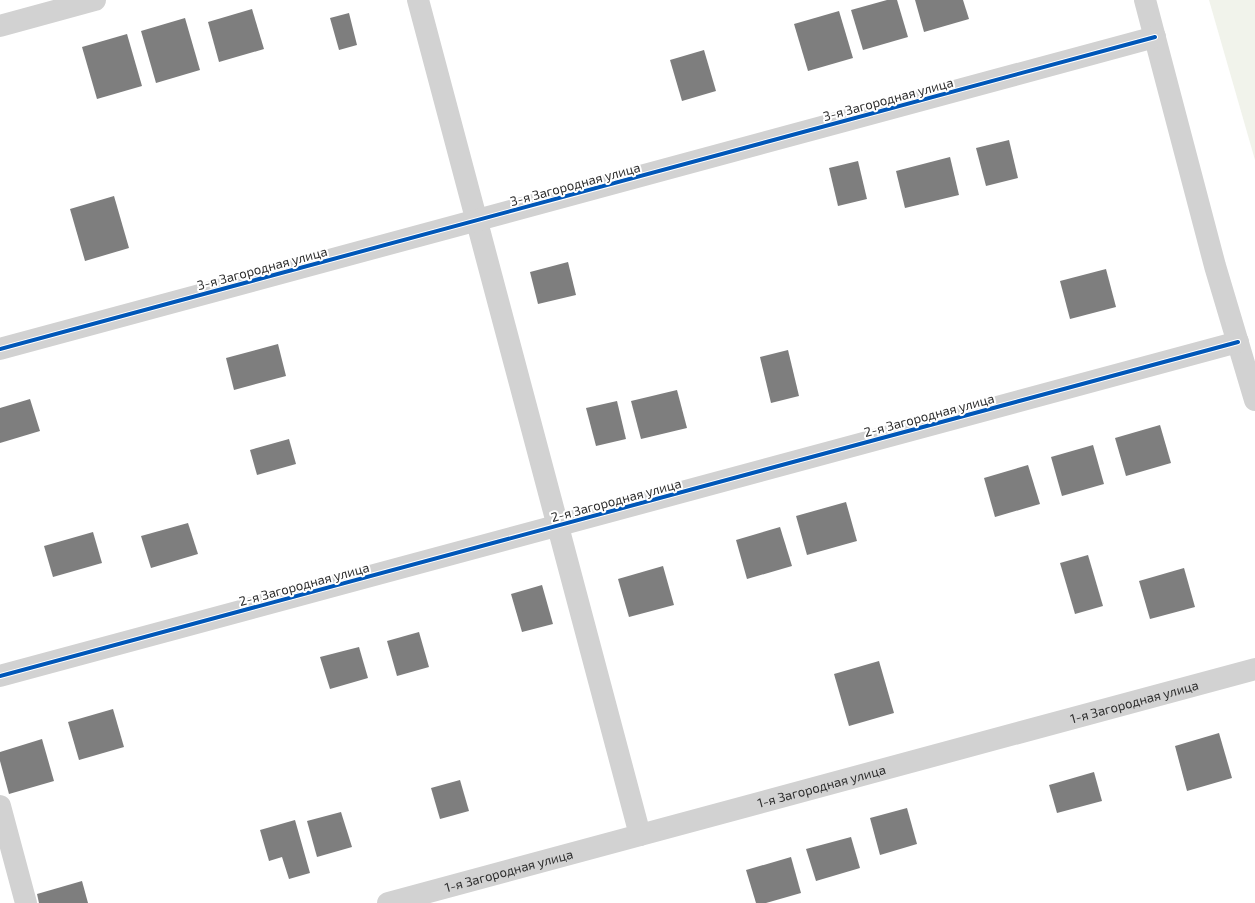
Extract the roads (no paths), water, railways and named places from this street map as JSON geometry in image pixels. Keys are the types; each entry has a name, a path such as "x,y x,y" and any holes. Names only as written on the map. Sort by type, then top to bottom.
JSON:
{"street":[{"path":"0,26 95,0"},
{"path":"418,0 640,835"},
{"path":"1145,0 1216,266 1255,400"},
{"name":"3-я Загородная улица","path":"0,349 1155,37"},
{"name":"2-я Загородная улица","path":"0,676 1238,342"},
{"name":"1-я Загородная улица","path":"388,903 1255,669"},
{"path":"0,806 26,903"}]}
